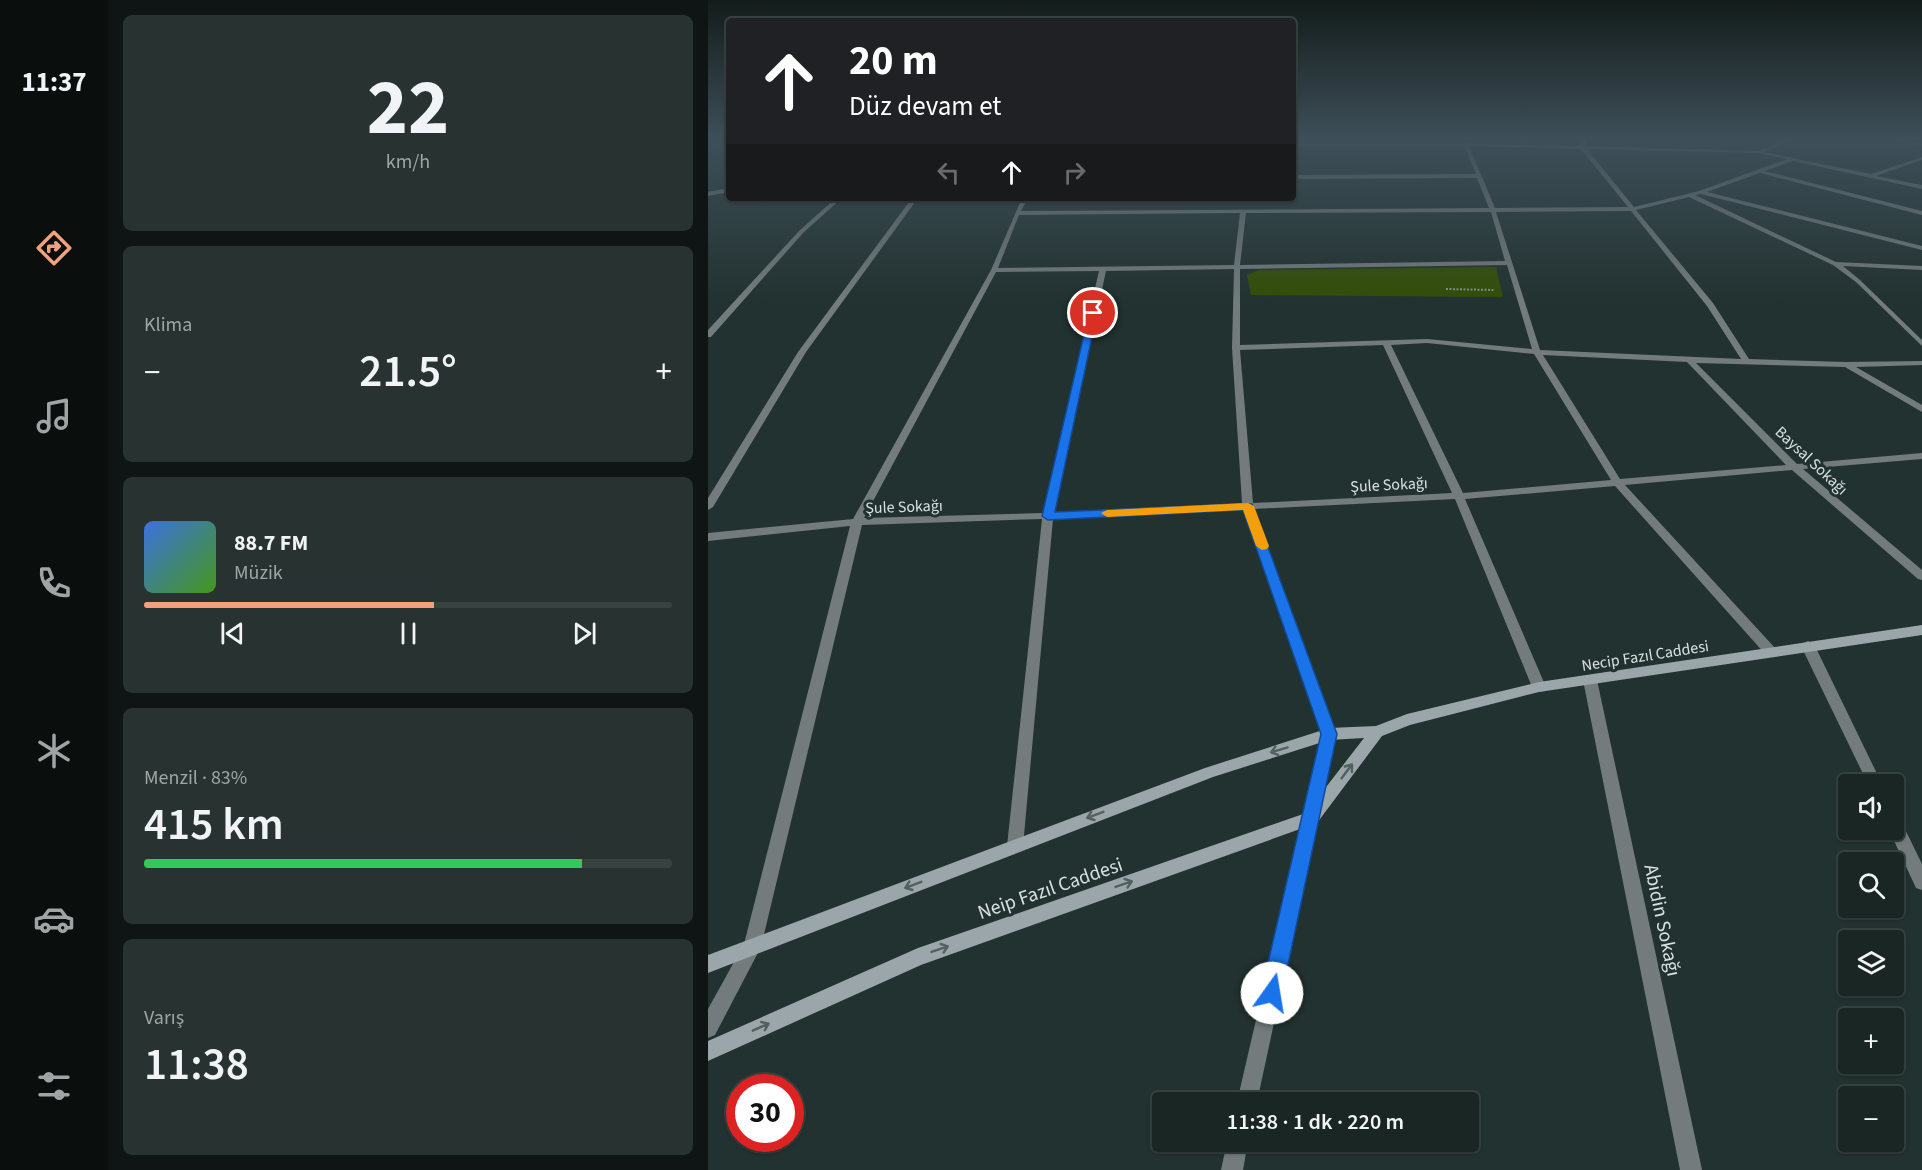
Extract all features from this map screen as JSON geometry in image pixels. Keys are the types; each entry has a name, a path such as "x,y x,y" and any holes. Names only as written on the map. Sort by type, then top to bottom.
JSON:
{"main road":[{"name":"Necip Fazıl Caddesi","path":"1377,732 1407,720 1539,687 1922,630"},
{"path":"708,964 1210,772 1329,734 1377,732"},
{"path":"1311,819 1377,732"},
{"name":"Neip Fazıl Caddesi","path":"708,1051 918,957 1311,819"}],"street":[{"path":"1484,192 1537,352 1617,482 1771,652"},
{"path":"1619,192 1710,305 1747,362"},
{"path":"1017,213 1163,208 1243,211 1633,209 1701,192 1922,248"},
{"path":"1839,192 1922,213"},
{"path":"1690,195 1835,264 1858,281 1922,344"},
{"path":"708,335 801,232 836,201"},
{"path":"708,507 802,352 913,201"},
{"path":"708,1028 752,947 857,522 994,270 1023,201"},
{"path":"1243,211 1237,266 1236,348 1248,506 1329,734 1249,1092"},
{"path":"994,270 1508,263"},
{"path":"1835,264 1922,268"},
{"path":"1015,846 1048,516 1103,268"},
{"path":"1236,348 1427,341 1537,352 1689,360 1846,365 1922,363"},
{"path":"1386,342 1459,496 1539,687"},
{"name":"Baysal Sokağı","path":"1689,360 1794,467 1922,576"},
{"path":"1846,365 1922,409"},
{"name":"Şule Sokağı","path":"708,537 857,522 1048,516 1459,496 1922,456"},
{"path":"1808,646 1870,774"},
{"name":"Abidin Sokağı","path":"1590,680 1691,1170"},
{"path":"1902,840 1922,882"},
{"path":"1232,1170 1236,1152"}],"green space":[{"path":"1496,267 1503,297 1251,295 1247,275 1259,270"}],"slow traffic":[{"path":"1107,513 1248,506 1262,546"}],"route":[{"path":"1093,313 1048,516 1248,506 1329,734 1272,993"}]}
